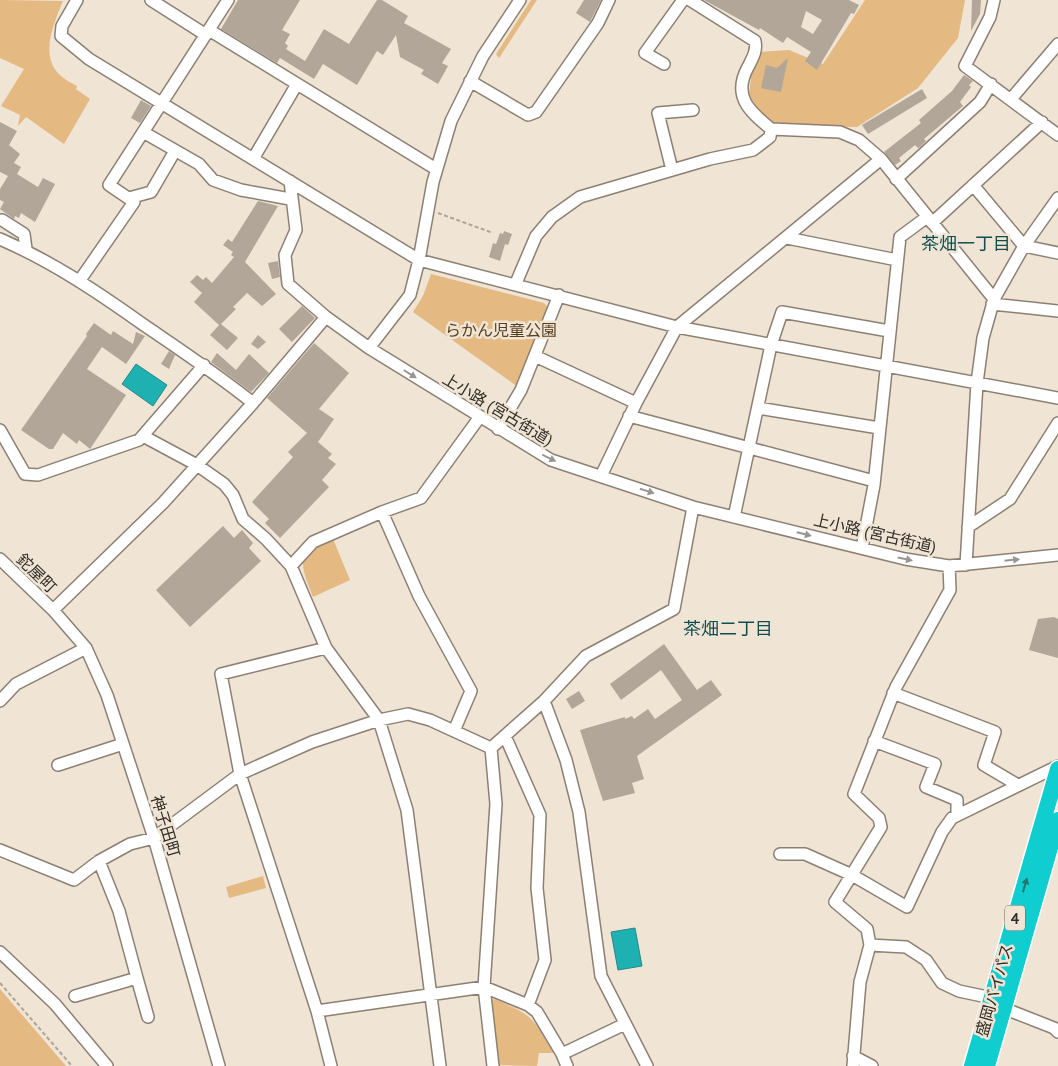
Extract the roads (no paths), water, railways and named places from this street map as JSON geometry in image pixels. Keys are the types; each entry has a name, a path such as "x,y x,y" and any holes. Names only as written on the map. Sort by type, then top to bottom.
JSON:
{"highway":[{"name":"盛岡バイパス","path":"987,1066 998,1003 1058,767"},
{"name":"盛岡バイパス","path":"972,1066 998,1003 1058,820"}],"street":[{"path":"75,0 62,26 61,36 89,60 419,260 516,283 678,327 1058,398"},
{"path":"151,0 297,84 436,169"},
{"path":"80,280 134,202 109,185 228,0"},
{"path":"369,348 410,295 419,260 436,169 451,121 483,56 520,0"},
{"path":"470,81 528,115 532,115 598,23 609,0"},
{"path":"664,64 645,53 683,0"},
{"path":"690,0 756,41 756,50 742,79 740,88 744,101 756,117 771,129 840,132 859,140 881,159 993,302 1058,311"},
{"path":"994,0 990,17 965,66 1058,135"},
{"path":"1011,99 1058,44"},
{"path":"253,159 297,84"},
{"path":"896,178 980,102 991,84"},
{"path":"672,170 654,112 692,110"},
{"path":"862,548 874,481 900,237 929,220 973,185 1042,122"},
{"path":"516,283 536,236 552,217 568,204 580,197 710,158 753,150 770,137 771,129"},
{"path":"143,132 200,164 213,180 241,190 290,199"},
{"path":"129,198 151,192 172,156"},
{"path":"601,476 629,416 678,327 881,159"},
{"name":"上小路 (宮古街道)","path":"290,181 290,199 296,230 285,255 288,284 326,317 369,348 479,418 551,460 694,507 862,548 949,566 1058,555"},
{"path":"973,185 1024,246 1058,253"},
{"path":"966,565 977,383 983,338 993,302 1024,246 1058,198"},
{"path":"2,220 24,234 26,250"},
{"path":"787,238 897,260"},
{"path":"0,240 26,250 80,280 204,364 253,403"},
{"path":"498,429 521,390 559,295"},
{"path":"734,517 771,345 782,312 889,331"},
{"path":"53,610 163,503 253,403 326,317"},
{"path":"535,356 636,403"},
{"path":"0,430 4,449 25,474 38,475 139,440 204,364"},
{"path":"758,408 879,428"},
{"path":"629,416 874,481"},
{"path":"291,566 313,542 382,512 421,498 479,418"},
{"path":"968,526 1010,499 1058,423"},
{"path":"143,436 197,465 224,484 233,495 244,519 291,566 326,648 379,720 408,810 440,1066"},
{"path":"491,748 544,701 586,656 674,609 694,507"},
{"path":"382,512 419,596 471,691 454,731"},
{"name":"鉈屋町","path":"1,562 53,610"},
{"path":"872,1066 853,1061 860,982 870,945 867,929 835,902 881,827 879,818 854,794 893,693 950,590 949,566"},
{"name":"神子田町","path":"53,610 86,648 107,694 154,838 219,1066"},
{"path":"0,701 16,684 86,648"},
{"path":"326,648 222,674 240,774 317,1011 331,1066"},
{"path":"893,693 995,732 984,765 1016,784"},
{"path":"544,701 566,760 579,812 602,976 647,1066"},
{"path":"0,850 74,880 99,861 130,844 154,838 240,774 312,742 379,720 408,714 430,720 491,748"},
{"path":"505,736 540,815 537,888 545,960 528,1005"},
{"path":"874,741 935,764 926,787 957,800 957,815"},
{"path":"58,765 123,744"},
{"path":"491,748 496,804 484,988 493,1066"},
{"path":"780,854 805,854 852,875 907,907 942,832 952,818 1016,784 1058,767"},
{"path":"99,861 119,911 148,1017"},
{"path":"870,945 906,947 926,960 942,983 959,991 998,1003 1054,1028 1058,1032"},
{"path":"0,952 55,1004 107,1066"},
{"path":"75,996 137,978"},
{"path":"317,1011 484,988 528,1005 537,1012 567,1066"},
{"path":"562,1054 625,1024"}],"water":[{"path":"136,364 167,385 153,406 122,384"},
{"path":"635,928 642,966 618,970 611,932"}],"district":[{"name":"茶畑一丁目","path":"966,243"},
{"name":"茶畑二丁目","path":"728,628"}],"park label":[{"name":"らかん児童公園","path":"501,330"}]}
